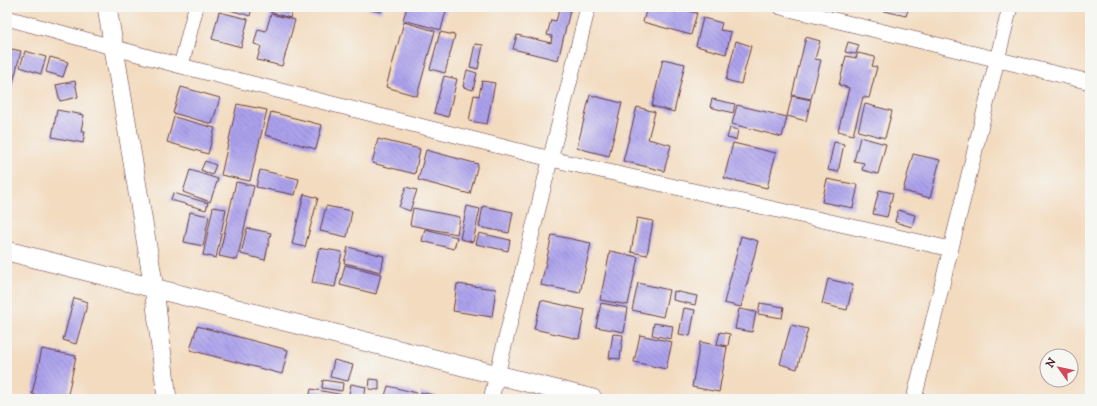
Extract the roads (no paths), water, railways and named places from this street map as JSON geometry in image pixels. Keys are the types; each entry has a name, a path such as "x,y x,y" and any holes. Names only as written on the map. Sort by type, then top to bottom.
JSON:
{"street":[{"path":"107,7 154,288 167,399"},
{"path":"181,66 196,7"},
{"path":"491,399 588,7"},
{"path":"781,7 1090,82"},
{"path":"914,399 1010,7"},
{"path":"7,18 181,66 551,159 950,249"},
{"path":"7,251 593,399"}]}
